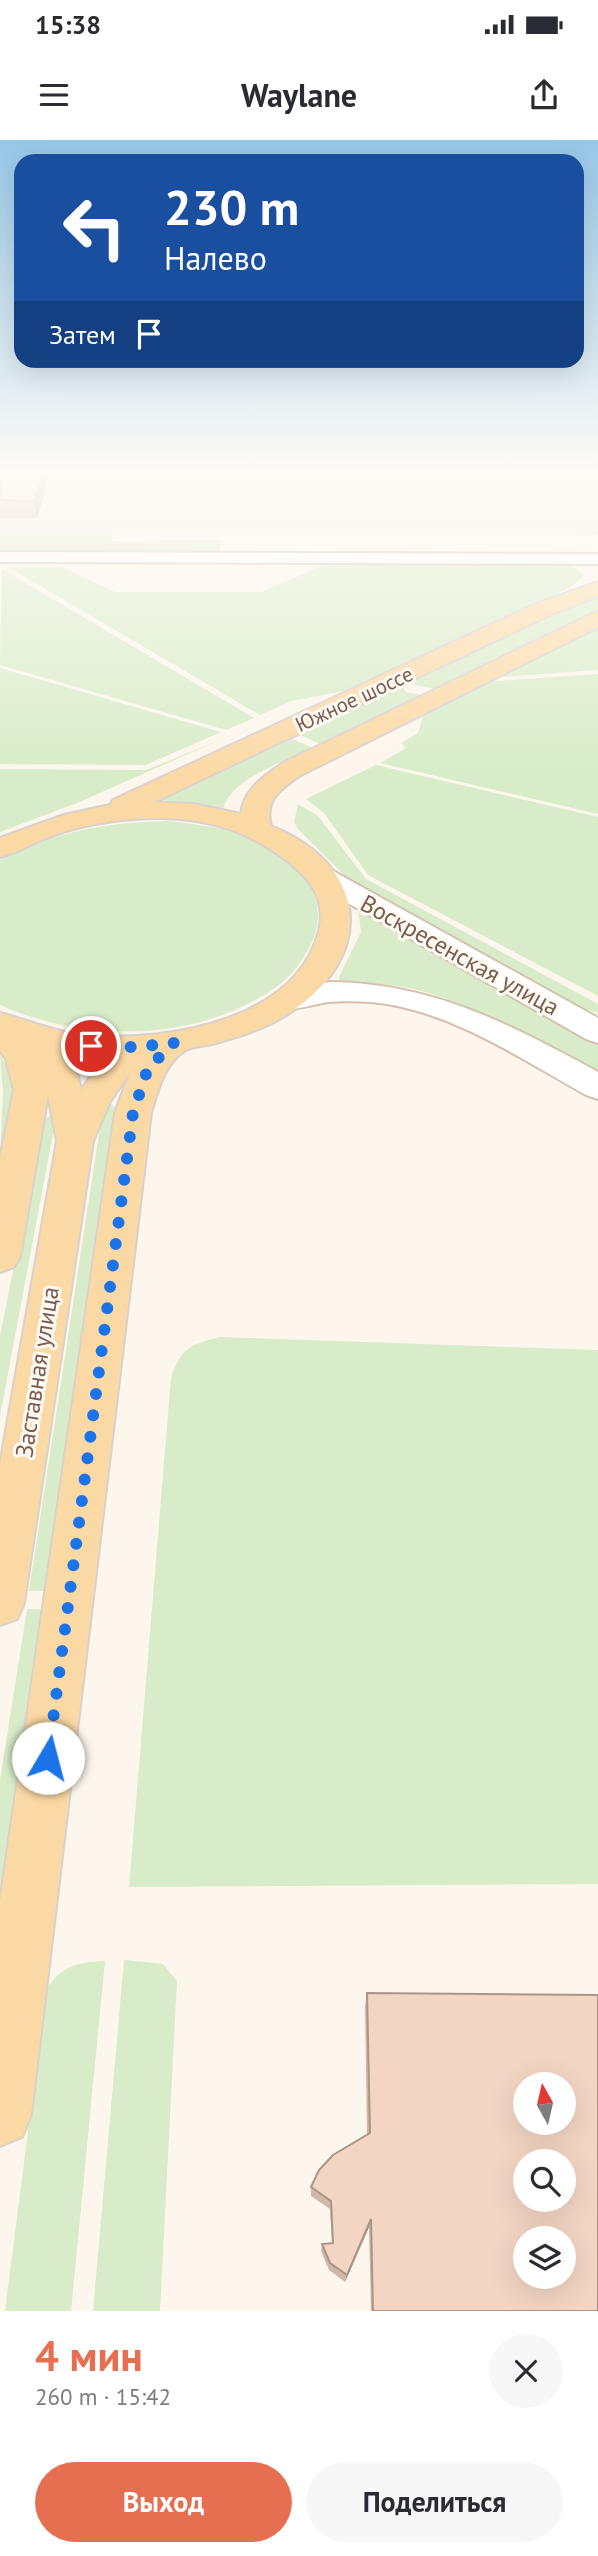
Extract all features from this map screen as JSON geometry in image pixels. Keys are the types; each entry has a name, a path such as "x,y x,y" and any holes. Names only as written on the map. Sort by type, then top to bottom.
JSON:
{"main road":[{"name":"Южное шоссе","path":"111,812 544,609 598,588"},
{"name":"Южное шоссе","path":"258,831 254,805 269,784 326,751 598,618"},
{"path":"403,676 409,687 416,690 444,692"},
{"path":"0,848 65,821 111,812 178,812 208,816 258,831 296,852 323,877 334,902 337,917 335,935 318,971 288,1000 232,1027 154,1045 79,1045 7,1028"},
{"name":"Воскресенская улица","path":"323,877 598,1032"},
{"name":"Воскресенская улица","path":"288,1000 308,994 348,990 376,991 422,1000 477,1021 598,1087"},
{"path":"0,1257 32,1090 23,1058 7,1028"},
{"name":"Заставная улица","path":"7,1028 59,1068 75,1141"},
{"path":"0,2115 133,1113 154,1045"},
{"name":"Заставная улица","path":"0,1603 75,1141 101,1083 115,1063 154,1045"}],"green space":[{"path":"2,575 13,575 254,718 226,730 0,665"},
{"path":"22,575 80,575 115,592 262,592 300,575 584,575 571,587 512,615 505,622 366,687 291,701 260,715"},
{"path":"598,592 598,609 435,689 414,685 415,680"},
{"path":"598,624 598,670 489,678"},
{"path":"0,668 221,732 146,765 0,764"},
{"path":"598,674 598,814 380,763 406,748 401,743 418,733 425,711 481,682"},
{"path":"402,686 406,692 422,695 320,744 300,735"},
{"path":"222,739 77,803 0,832 0,769 146,770"},
{"path":"292,739 313,748 249,779 229,797 223,808 162,800"},
{"path":"376,765 598,817 598,996 368,875 324,813 306,799"},
{"path":"298,804 318,816 366,879 598,1004 598,1013 555,1001 361,892 298,829 294,822"},
{"path":"170,821 236,833 275,852 306,880 315,897 318,916 311,944 293,971 276,987 245,1005 211,1019 176,1027 104,1031 68,1026 0,1005 0,860 41,842 82,830 125,823"},
{"path":"358,909 598,1043 598,1078 506,1026 459,1004 409,988 340,981 339,977 361,932"},
{"path":"0,1054 11,1082 12,1107 0,1162 3,1091"},
{"path":"109,1103 116,1108 46,1591 29,1591 103,1108"},
{"path":"51,1116 55,1123 0,1416 0,1336 42,1123"},
{"path":"220,1337 598,1350 598,1884 129,1887 171,1378 179,1360 188,1349"},
{"path":"27,1609 45,1609 0,1915 0,1780"},
{"path":"124,1960 163,1964 177,1981 160,2311 93,2311"},
{"path":"105,1961 71,2311 5,2311 46,1990 58,1975 71,1967"}],"building":[{"path":"367,1993 598,1995 598,2311 373,2311 371,2219 347,2275 330,2263 322,2244 333,2243 331,2201 311,2187 319,2170 333,2155 370,2133"}],"route":[{"path":"48,1758 133,1113 148,1068 174,1043 134,1047 91,1046"}]}
